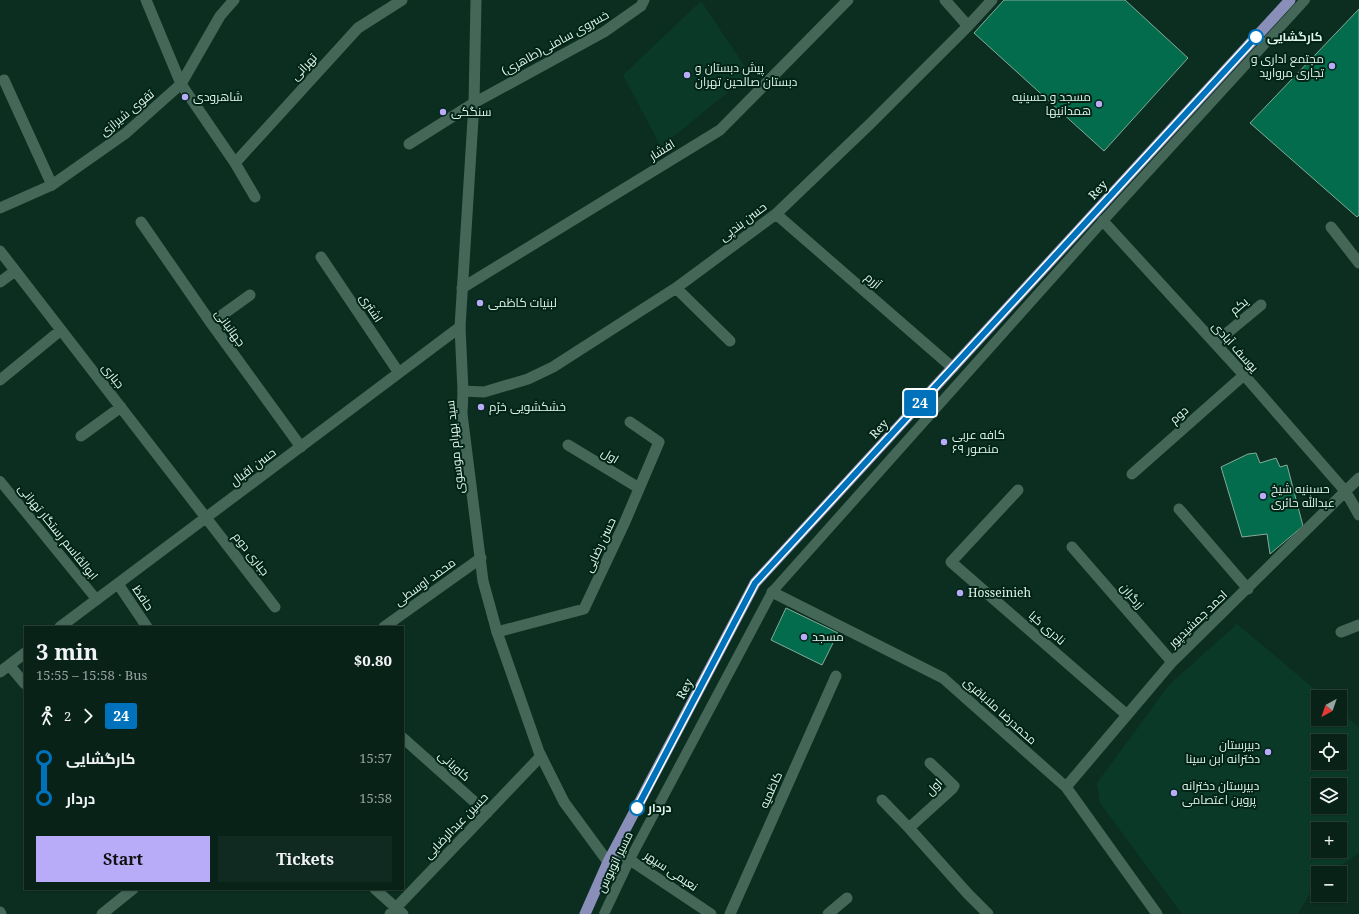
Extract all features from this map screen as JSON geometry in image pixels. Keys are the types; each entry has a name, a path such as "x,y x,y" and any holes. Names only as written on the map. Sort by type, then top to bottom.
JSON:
{"main road":[{"name":"Rey","path":"585,914 608,862 755,583 1290,0"}],"street":[{"path":"146,0 181,84 235,163 255,197"},
{"name":"تقوی شیرازی","path":"0,208 52,185 126,133 181,84 220,16 234,0"},
{"name":"تهرانی","path":"235,163 358,28 402,0"},
{"name":"سید بهرام موسوی","path":"476,0 474,103 460,327 462,414 483,581 497,632 541,756 564,802 608,862"},
{"name":"خسروی سامنی(طاهری)","path":"409,144 474,103 604,32 641,6 644,0"},
{"name":"افشار","path":"462,288 720,130 848,0"},
{"path":"944,0 968,26"},
{"name":"حسن بندپی","path":"462,391 484,392 528,379 553,367 676,288 776,214 871,123 992,0"},
{"path":"4,80 52,185"},
{"name":"آزرم","path":"776,214 953,368"},
{"name":"یوسف آبادی","path":"1103,221 1244,375 1346,492 1359,515"},
{"name":"جهانبانی","path":"141,222 211,324 301,447"},
{"path":"1331,227 1359,263"},
{"name":"جباری","path":"0,251 206,518"},
{"name":"اشتری","path":"321,257 399,373"},
{"path":"0,282 15,271"},
{"path":"676,288 730,341"},
{"path":"211,324 250,295"},
{"name":"یکم","path":"1215,344 1261,304"},
{"name":"حسن اقبال","path":"61,626 460,327"},
{"path":"0,380 62,330"},
{"name":"دوم","path":"1132,474 1244,375"},
{"path":"81,436 121,408"},
{"name":"حسن رضایی","path":"497,632 584,609 624,524 659,442 630,422"},
{"name":"اول","path":"568,445 639,488"},
{"name":"احمد جمشیدپور","path":"1066,787 1172,662 1248,589 1359,478"},
{"name":"نادری کیا","path":"1018,490 951,562 1127,715"},
{"path":"1179,509 1248,589"},
{"name":"جباری دوم","path":"206,518 276,607"},
{"name":"زرگران","path":"1072,547 1172,662"},
{"name":"محمد اوسطی","path":"385,626 481,558"},
{"name":"حافظ","path":"118,584 146,626"},
{"name":"محمدرضا ملاباقری","path":"772,592 943,678 1066,787 1157,914"},
{"path":"1341,632 1359,625"},
{"path":"0,672 24,655"},
{"path":"9,665 24,683"},
{"name":"کاظمیه","path":"730,914 836,676"},
{"name":"کاویانی","path":"404,739 487,813"},
{"name":"حسین عبدالرضایی","path":"396,912 541,756"},
{"name":"اول","path":"909,828 952,790 954,786 930,763"},
{"path":"882,800 988,914"},
{"name":"نعیمی سپهر","path":"615,850 711,914"},
{"path":"102,914 132,890"},
{"path":"376,890 396,912"},
{"path":"828,914 847,898"}],"lane":[{"name":"مسیر اتوبوس","path":"604,914 630,859 772,592 1103,221 1305,0"},
{"name":"ابوالقاسم رستگار تهرانی","path":"0,481 97,600"}],"shaded area":[{"name":"پیش دبستان و دبستان صالحین تهران","path":"701,1 750,74 661,147 623,75"},
{"path":"1237,624 1316,690 1311,690 1311,726 1347,726 1347,717 1359,727 1359,853 1340,866 1311,866 1311,892 1298,914 1182,914 1100,803 1097,783 1169,685"}],"building":[{"name":"مسجد و حسینیه همدانیها","path":"1004,0 1125,0 1188,58 1104,151 974,33"},
{"name":"مجتمع اداری و تجاری مروارید","path":"1359,9 1359,215 1357,217 1250,123"},
{"name":"حسینیه شیخ عبدالله حائری","path":"1256,453 1260,463 1276,458 1280,467 1287,465 1303,526 1270,554 1267,534 1242,537 1221,467 1248,454"},
{"name":"مسجد","path":"786,608 838,633 822,665 771,640"}],"bus line":[{"name":"24","path":"637,808 755,583 1256,37"}],"place":[{"name":"کارگشایی","path":"1256,37"},
{"name":"مجتمع اداری و تجاری مروارید","path":"1332,66"},
{"name":"پیش دبستان و دبستان صالحین تهران","path":"687,75"},
{"name":"شاهرودی","path":"185,97"},
{"name":"مسجد و حسینیه همدانیها","path":"1099,104"},
{"name":"سنگکی","path":"443,112"},
{"name":"لبنیات کاظمی","path":"480,303"},
{"name":"خشکشویی خرّم","path":"481,407"},
{"name":"کافه عربی منصور ۶۹","path":"944,442"},
{"name":"حسینیه شیخ عبدالله حائری","path":"1263,496"},
{"name":"Hosseinieh","path":"960,593"},
{"name":"مسجد","path":"804,637"},
{"name":"دبیرستان دخترانه ابن سینا","path":"1268,752"},
{"name":"دبیرستان دخترانه پروین اعتصامی","path":"1174,793"},
{"name":"دردار","path":"637,808"}]}
